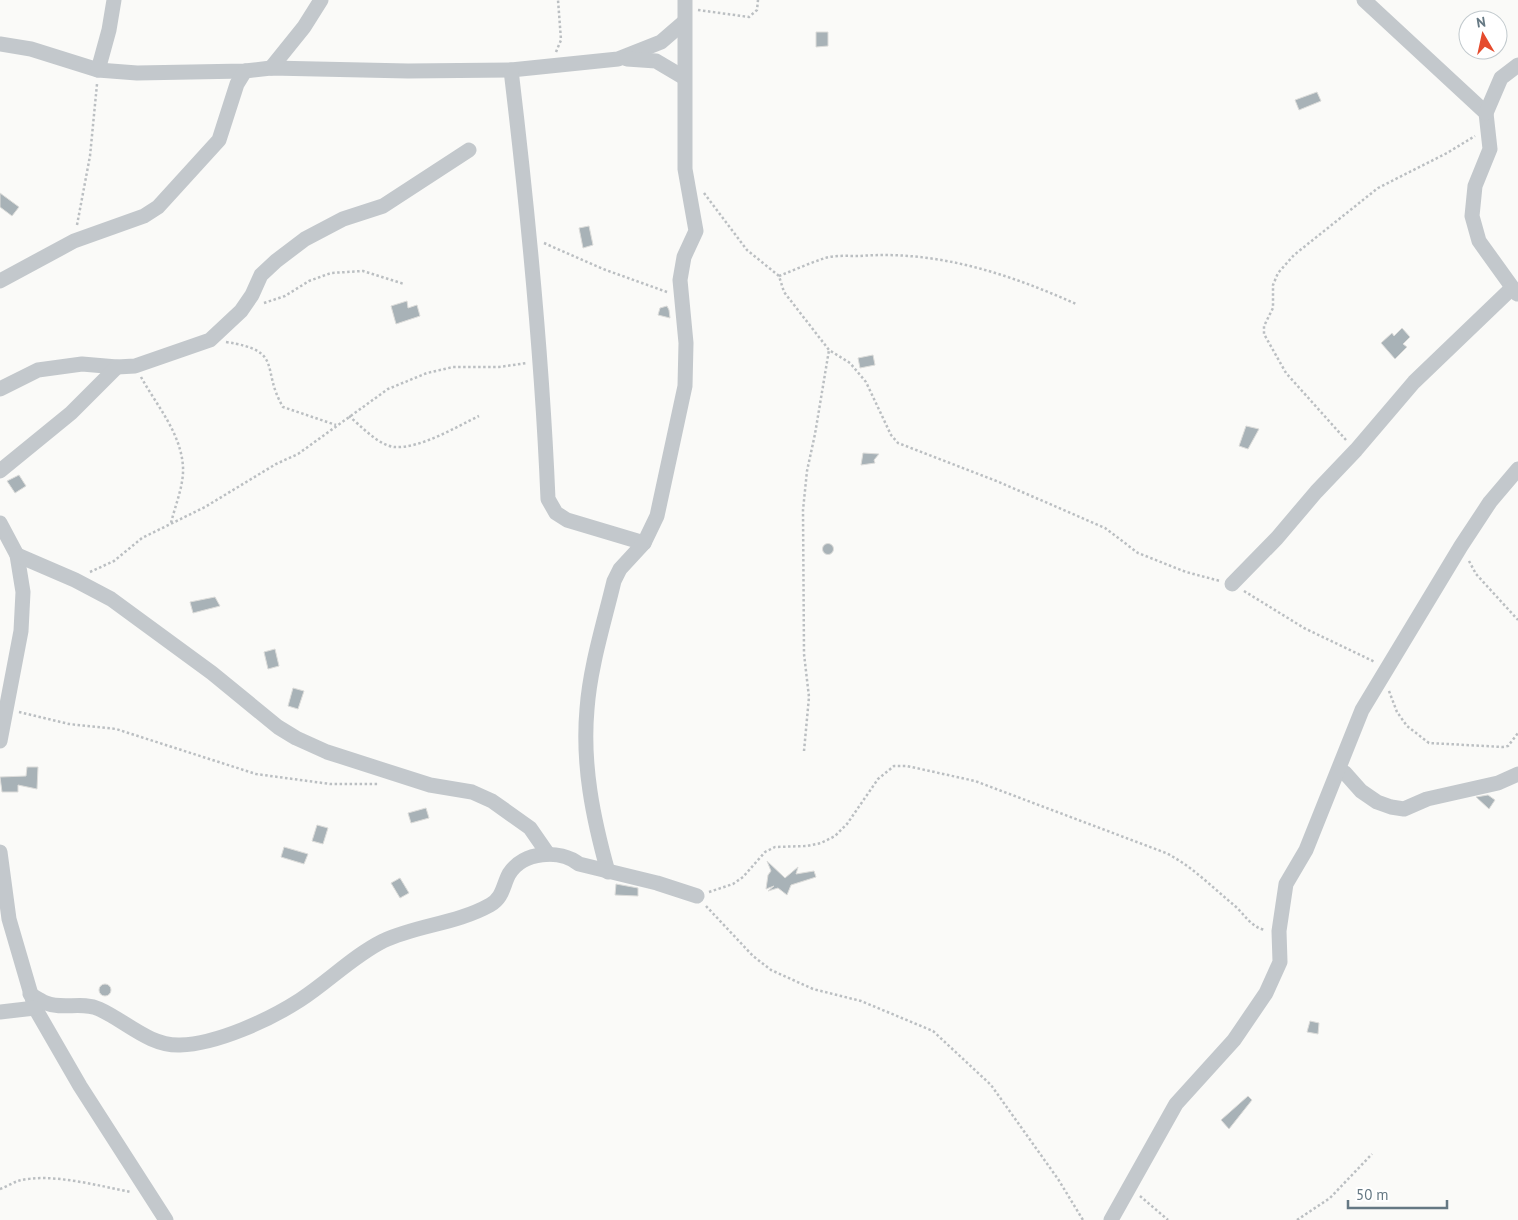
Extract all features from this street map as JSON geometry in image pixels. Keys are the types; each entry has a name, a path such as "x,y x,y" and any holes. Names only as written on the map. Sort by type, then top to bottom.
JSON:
{"street":[{"path":"98,70 109,30 114,0"},
{"path":"271,68 304,27 321,0"},
{"path":"1364,0 1488,119"},
{"path":"608,872 594,823 588,786 585,741 587,708 614,581 620,569 644,543 657,516 685,386 686,344 681,269 696,231 684,169 684,4"},
{"path":"618,59 661,42 683,23"},
{"path":"0,44 31,49 98,70 169,74 271,68 408,71 511,70 618,59 656,61 684,77"},
{"path":"1232,584 1278,538 1316,492 1356,450 1414,382 1515,292 1479,241 1472,216 1475,186 1490,149 1488,119 1501,78 1518,64"},
{"path":"511,70 523,163 540,362 548,499 556,513 567,520 644,543"},
{"path":"0,281 74,241 144,216 158,207 219,140 237,84 244,71"},
{"path":"0,389 38,370 82,364 118,368 135,366 210,340 241,311 261,275 305,239 343,219 383,206 469,150"},
{"path":"0,471 71,413 118,368"},
{"path":"1111,1220 1176,1104 1234,1040 1266,993 1280,962 1279,931 1286,884 1306,850 1362,710 1461,546 1490,502 1518,469"},
{"path":"0,523 17,555 23,592 22,630 5,708 0,741"},
{"path":"17,555 75,580 111,599 212,673 278,727 296,738 336,755 430,785 472,792 492,801 530,828 548,854"},
{"path":"1339,770 1345,773 1361,791 1377,802 1404,809 1427,799 1498,783 1518,774"},
{"path":"0,852 9,919 35,1008 80,1086 166,1220"},
{"path":"30,994 47,1004 87,1005 99,1009 160,1042 180,1045 212,1039 259,1022 300,1000 383,941 410,931 436,926 493,903 502,894 509,875 516,865 548,854 570,856 579,864 657,882 697,896"},
{"path":"0,1012 35,1008"}],"path":[{"path":"540,67 559,48 561,40 558,0"},
{"path":"684,4 749,17 757,10 758,0"},
{"path":"74,241 90,156 98,70"},
{"path":"1356,450 1286,374 1271,349 1264,332 1264,326 1272,314 1274,285 1278,273 1294,255 1378,188 1447,153 1488,119"},
{"path":"703,192 747,250 779,276 784,292 829,350 850,363 866,382 891,435 898,443 999,482 1105,528 1138,553 1186,572 1232,584 1304,628 1385,672 1397,712 1407,726 1429,743 1504,747 1508,746 1518,733"},
{"path":"529,236 603,269 683,298"},
{"path":"779,276 827,258 884,254 916,256 939,259 1024,281 1076,304"},
{"path":"241,311 286,296 309,281 331,273 363,271 404,284"},
{"path":"210,340 250,346 259,350 269,364 278,399 283,407 336,425"},
{"path":"804,751 809,697 804,654 803,510 807,471 816,434 829,350"},
{"path":"75,580 114,560 142,538 205,507 276,464 298,454 388,388 427,373 453,367 499,367 540,362"},
{"path":"135,366 173,429 180,451 183,468 171,524"},
{"path":"349,416 373,436 394,447 426,441 479,416"},
{"path":"1461,546 1476,574 1518,620"},
{"path":"5,708 68,724 116,730 256,774 330,784 380,784"},
{"path":"1083,1220 1058,1179 990,1085 933,1031 861,1001 813,989 771,970 753,956 727,930 697,896 733,884 743,877 765,852 775,847 807,846 821,843 834,836 847,824 878,780 894,766 907,766 975,780 1166,853 1189,866 1236,907 1254,926 1262,930 1279,931"},
{"path":"1298,1220 1330,1198 1372,1154"},
{"path":"0,1189 18,1181 60,1180 150,1196"},
{"path":"1129,1188 1168,1220"}],"building":[{"path":"816,32 828,32 828,46 816,47"},
{"path":"1317,92 1321,101 1299,110 1295,100"},
{"path":"0,193 19,207 12,216 0,207"},
{"path":"589,226 593,245 583,248 579,228"},
{"path":"407,301 408,308 417,305 420,316 396,324 391,306"},
{"path":"667,306 670,318 658,315 660,308"},
{"path":"1402,328 1410,337 1403,344 1407,347 1395,359 1381,343 1392,333 1394,336"},
{"path":"873,355 875,365 860,368 858,358"},
{"path":"1246,426 1259,429 1248,449 1239,446"},
{"path":"863,453 879,454 874,460 875,463 861,465"},
{"path":"19,475 26,486 15,493 7,481"},
{"path":"828,543 834,549 828,555 822,549"},
{"path":"215,597 220,606 193,613 190,602"},
{"path":"275,649 279,666 268,669 264,652"},
{"path":"293,688 304,691 298,709 288,706"},
{"path":"27,767 38,767 37,789 18,785 18,792 2,792 0,777 26,776"},
{"path":"1488,795 1495,800 1489,809 1476,797"},
{"path":"426,808 429,818 411,823 408,813"},
{"path":"317,825 328,828 323,844 312,841"},
{"path":"284,847 308,854 304,864 281,857"},
{"path":"767,861 785,878 798,867 796,874 814,871 816,877 791,885 787,895 778,888 768,891 774,886 766,889 768,875 771,871"},
{"path":"400,878 409,893 400,898 391,883"},
{"path":"616,884 638,888 638,896 615,895"},
{"path":"103,984 107,984 111,990 107,996 103,996 99,992 99,988"},
{"path":"1310,1021 1319,1023 1318,1034 1307,1032"},
{"path":"1248,1096 1252,1100 1229,1129 1221,1120"}]}
